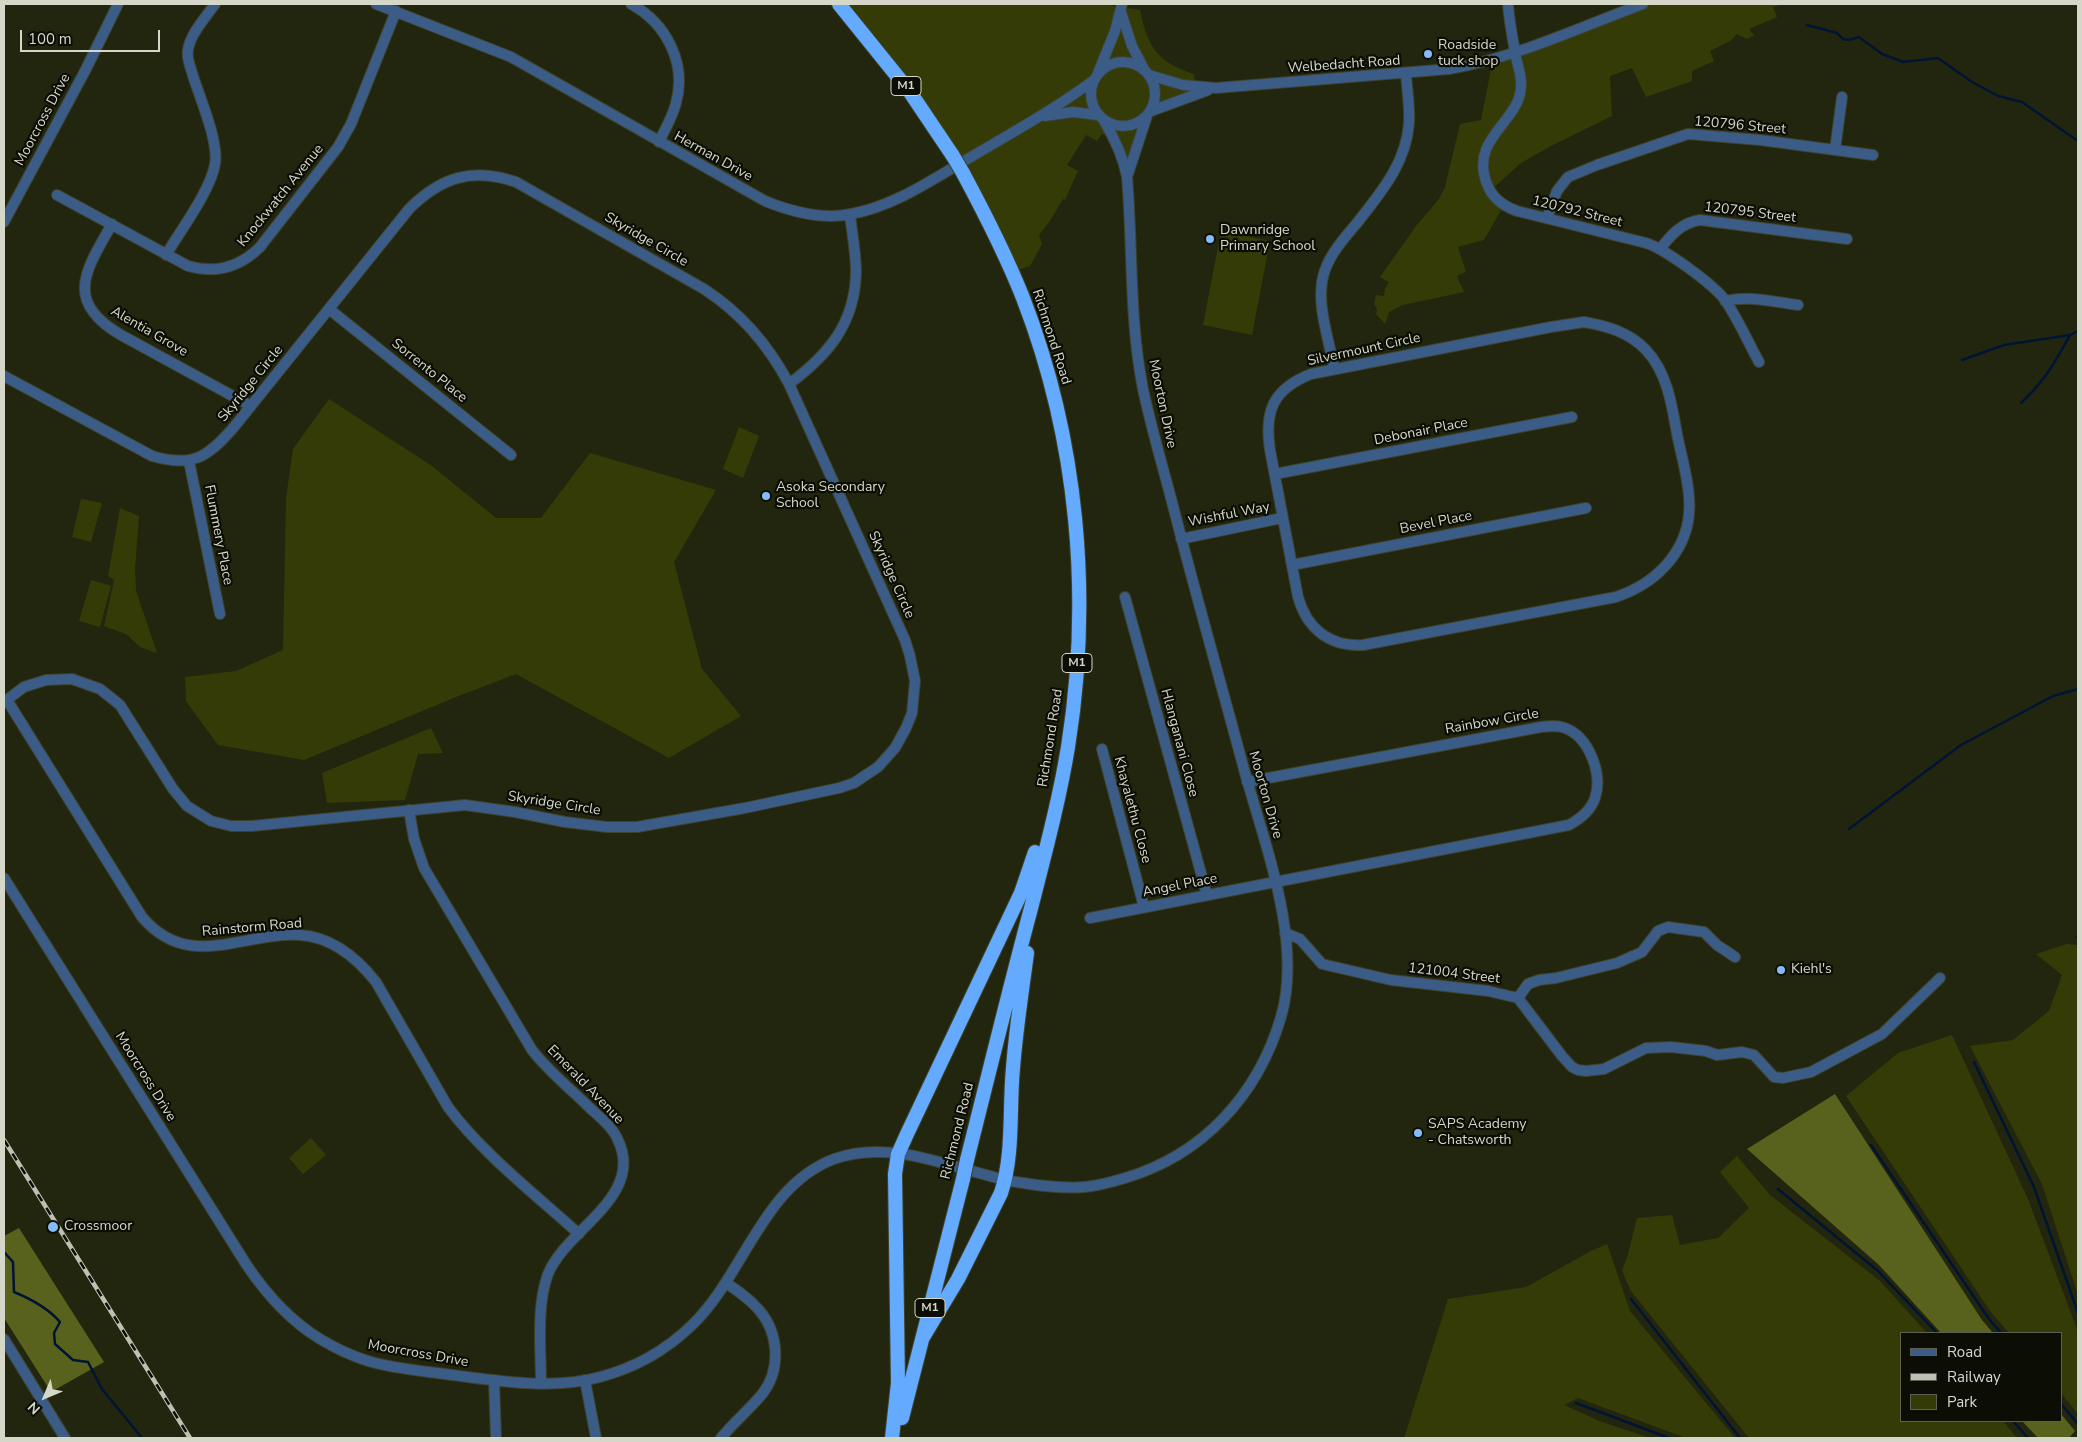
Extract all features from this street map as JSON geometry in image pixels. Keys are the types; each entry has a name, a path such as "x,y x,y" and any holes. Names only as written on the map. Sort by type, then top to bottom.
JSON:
{"highway":[{"name":"M1","path":"831,4 852,21"},
{"name":"M1","path":"838,4 852,21"},
{"name":"Richmond Road","path":"852,21 910,92 953,156 1006,256 1023,298 1051,384 1064,444 1074,504 1080,596 1076,684 1068,747 1040,871 897,1438"},
{"path":"892,1438 898,1383 895,1174 898,1154 945,1050 1021,893 1032,866 1052,792 1068,747"},
{"path":"922,1340 958,1279 1001,1193 1005,1180 1019,1010 1040,871"}],"street":[{"name":"Moorcross Drive","path":"4,222 85,71 118,4"},
{"path":"166,255 205,190 216,163 209,125 187,50 215,4"},
{"name":"Herman Drive","path":"376,4 511,57 730,183 782,208 816,215 850,214 890,203 1068,100 1096,77"},
{"path":"631,4 646,13 661,30 668,40 676,59 679,92 672,114 659,142"},
{"name":"120792 Street","path":"1508,4 1521,78 1520,94 1512,111 1495,133 1486,150 1483,167 1485,178 1492,194 1503,204 1517,211 1660,249 1714,290 1725,301 1759,362"},
{"name":"Welbedacht Road","path":"1147,72 1183,85 1216,88 1406,74 1468,66 1516,52 1643,4"},
{"path":"1122,8 1132,46 1147,72 1155,92 1149,113 1138,123 1127,127 1115,126 1100,118 1091,98 1096,77 1122,8"},
{"name":"Knockwatch Avenue","path":"57,195 188,266 202,270 213,270 227,268 245,261 260,247 331,158 361,101 396,11"},
{"path":"1096,77 1108,65 1120,62 1133,63 1147,72"},
{"path":"1334,368 1323,306 1322,282 1325,270 1339,245 1387,184 1402,157 1409,121 1406,74"},
{"name":"Welbedacht Road","path":"1149,113 1216,88"},
{"path":"1835,150 1842,97"},
{"name":"Herman Drive","path":"1041,116 1073,112 1100,118"},
{"name":"Moorton Drive","path":"1127,177 1149,113"},
{"name":"Moorton Drive","path":"950,1164 1005,1180 1061,1187 1097,1186 1151,1169 1172,1159 1204,1138 1234,1108 1256,1076 1274,1036 1283,1009 1288,965 1285,932 1275,881 1148,411 1136,345 1127,177 1124,161 1117,142 1100,118"},
{"name":"120796 Street","path":"1547,218 1557,191 1568,177 1688,134 1873,155"},
{"name":"Skyridge Circle","path":"4,376 140,451 164,460 189,461 200,458 216,447 252,406 409,208 421,197 442,183 466,176 491,175 516,182 719,299 756,333 770,350 788,384 905,640 914,681 912,713 901,738 889,756 870,773 854,783 840,788 736,810 637,827 565,822 465,805 259,826 222,825 204,818 180,798 120,705 100,689 72,679 46,680 24,687 6,701"},
{"path":"788,384 817,362 828,350 836,340 850,310 856,270 850,214"},
{"name":"120795 Street","path":"1660,249 1675,231 1685,224 1700,220 1847,239"},
{"name":"Alentia Grove","path":"112,224 87,270 84,289 95,316 121,335 252,406"},
{"path":"1725,301 1746,299 1798,305"},
{"name":"Sorrento Place","path":"329,309 511,455"},
{"name":"Silvermount Circle","path":"1584,322 1603,325 1623,333 1645,349 1655,362 1668,391 1689,497 1688,523 1676,554 1666,566 1652,580 1629,592 1363,645 1347,645 1320,634 1312,627 1301,609 1275,474 1267,431 1268,420 1274,401 1286,386 1295,380 1334,368 1584,322"},
{"name":"Debonair Place","path":"1275,474 1572,417"},
{"name":"Flummery Place","path":"189,461 220,614"},
{"name":"Bevel Place","path":"1292,565 1586,508"},
{"name":"Wishful Way","path":"1181,538 1282,518"},
{"name":"Hlanganani Close","path":"1125,597 1207,895"},
{"name":"Rainstorm Road","path":"6,701 142,917 151,927 169,940 191,946 202,947 300,935 325,941 347,952 376,982 457,1120 579,1234"},
{"name":"Rainbow Circle","path":"1247,782 1541,726 1555,726 1573,733 1586,747 1594,767 1597,789 1592,804 1583,815 1568,825 1275,881"},
{"name":"Khayalethu Close","path":"1102,749 1144,907"},
{"name":"Emerald Avenue","path":"408,810 414,840 424,868 532,1050 541,1061 603,1120 619,1141 623,1154 624,1167 613,1196 557,1259 550,1271 543,1292 541,1384"},
{"name":"Moorcross Drive","path":"4,878 246,1264 265,1291 282,1310 321,1340 362,1360 402,1368 541,1384 585,1380 616,1372 658,1352 689,1328 705,1311 726,1283 776,1203 784,1193 811,1170 831,1160 857,1153 882,1152 950,1164"},
{"name":"Angel Place","path":"1090,918 1275,881"},
{"path":"1735,957 1704,932 1668,927 1658,931 1642,952 1616,963 1556,978 1538,980 1528,984 1518,998 1562,1056 1572,1067 1578,1070 1604,1069 1646,1048 1671,1047 1706,1051 1717,1056 1742,1052 1754,1055 1766,1066 1768,1073 1774,1077 1783,1078 1811,1072 1882,1034 1940,978"},
{"name":"121004 Street","path":"1285,932 1300,939 1322,964 1391,980 1488,991 1518,998"},
{"path":"720,1438 768,1386 776,1354 770,1328 760,1311 746,1297 726,1283"},
{"path":"4,1339 65,1438"},
{"path":"494,1380 496,1438"},
{"path":"585,1380 596,1438"}],"green space":[{"path":"839,4 1102,4 1140,10 1146,34 1156,51 1171,64 1194,74 1197,94 1151,111 1128,177 1116,142 1102,134 1097,141 1086,135 1067,165 1078,171 1065,200 1063,199 1039,235 1042,244 1030,266 1013,272 964,172"},
{"path":"1644,4 1783,4 1773,7 1777,17 1749,29 1754,35 1747,39 1737,34 1730,41 1710,51 1714,61 1692,71 1692,81 1646,97 1632,68 1610,76 1612,116 1521,163 1490,191 1504,205 1484,240 1458,247 1466,272 1457,276 1464,292 1403,305 1389,312 1385,324 1376,314 1377,309 1374,304 1376,295 1384,296 1389,282 1380,277 1416,226 1439,199 1445,187 1460,124 1481,120 1493,59"},
{"path":"1221,231 1270,241 1252,335 1203,325"},
{"path":"329,399 432,466 496,518 541,518 590,453 716,490 674,562 702,669 741,716 669,758 516,674 304,760 218,745 186,701 185,677 236,671 283,650 286,498 293,449"},
{"path":"739,427 759,436 743,478 723,469"},
{"path":"81,499 102,503 91,542 72,537"},
{"path":"120,508 139,516 135,569 136,591 157,653 140,647 126,634 104,626 114,580 108,576"},
{"path":"91,580 111,586 100,627 79,621"},
{"path":"431,728 443,753 418,754 405,800 327,803 322,773"},
{"path":"2067,944 2078,945 2078,1295 2042,1184 1970,1046 2013,1040 2049,1011 2062,975 2036,954"},
{"path":"1952,1035 2028,1199 2078,1332 2078,1414 2062,1394 2062,1332 2008,1332 1990,1311 1846,1096 1898,1053"},
{"path":"1835,1094 1982,1320 1992,1332 1940,1332 1879,1265 1747,1149"},
{"path":"311,1138 326,1155 303,1174 289,1158"},
{"path":"1737,1156 1770,1195 1880,1281 1926,1332 1900,1332 1900,1422 2004,1422 2017,1438 1749,1438 1630,1290 1622,1270 1637,1218 1672,1215 1680,1245 1718,1238 1749,1208 1720,1172"},
{"path":"19,1228 104,1362 51,1392 4,1318 4,1236"},
{"path":"1607,1244 1630,1311 1735,1438 1686,1438 1578,1398 1564,1405 1602,1422 1650,1438 1404,1438 1448,1299 1526,1287"},
{"path":"2062,1415 2075,1431 2069,1438 2038,1438 2023,1422 2062,1422"}],"waterway":[{"path":"1807,25 1837,33 1843,39 1849,40 1859,37 1882,54 1903,62 1938,58 1972,82 1998,96 2022,102 2078,141"},
{"path":"1962,360 2004,345 2070,335 2078,331"},
{"path":"2021,403 2036,388 2060,354 2070,335"},
{"path":"1849,829 1961,745 2053,696 2078,689"},
{"path":"1974,1062 2034,1187 2078,1313"},
{"path":"1871,1145 1989,1319 2000,1332"},
{"path":"1778,1189 1878,1271 1936,1332"},
{"path":"4,1252 13,1262 14,1292 39,1304 60,1322 54,1333 55,1344 73,1360 88,1362 102,1389 142,1438"},
{"path":"1631,1299 1740,1438"},
{"path":"1576,1403 1669,1438"},
{"path":"2062,1405 2078,1424"},
{"path":"2014,1422 2028,1438"}],"railway":[{"path":"4,1140 190,1438"}],"place":[{"name":"Roadside tuck shop","path":"1428,54"},
{"name":"Dawnridge Primary School","path":"1210,239"},
{"name":"Asoka Secondary School","path":"766,496"},
{"name":"Kiehl's","path":"1781,970"},
{"name":"SAPS Academy - Chatsworth","path":"1418,1133"},
{"name":"Crossmoor","path":"53,1227"}]}
